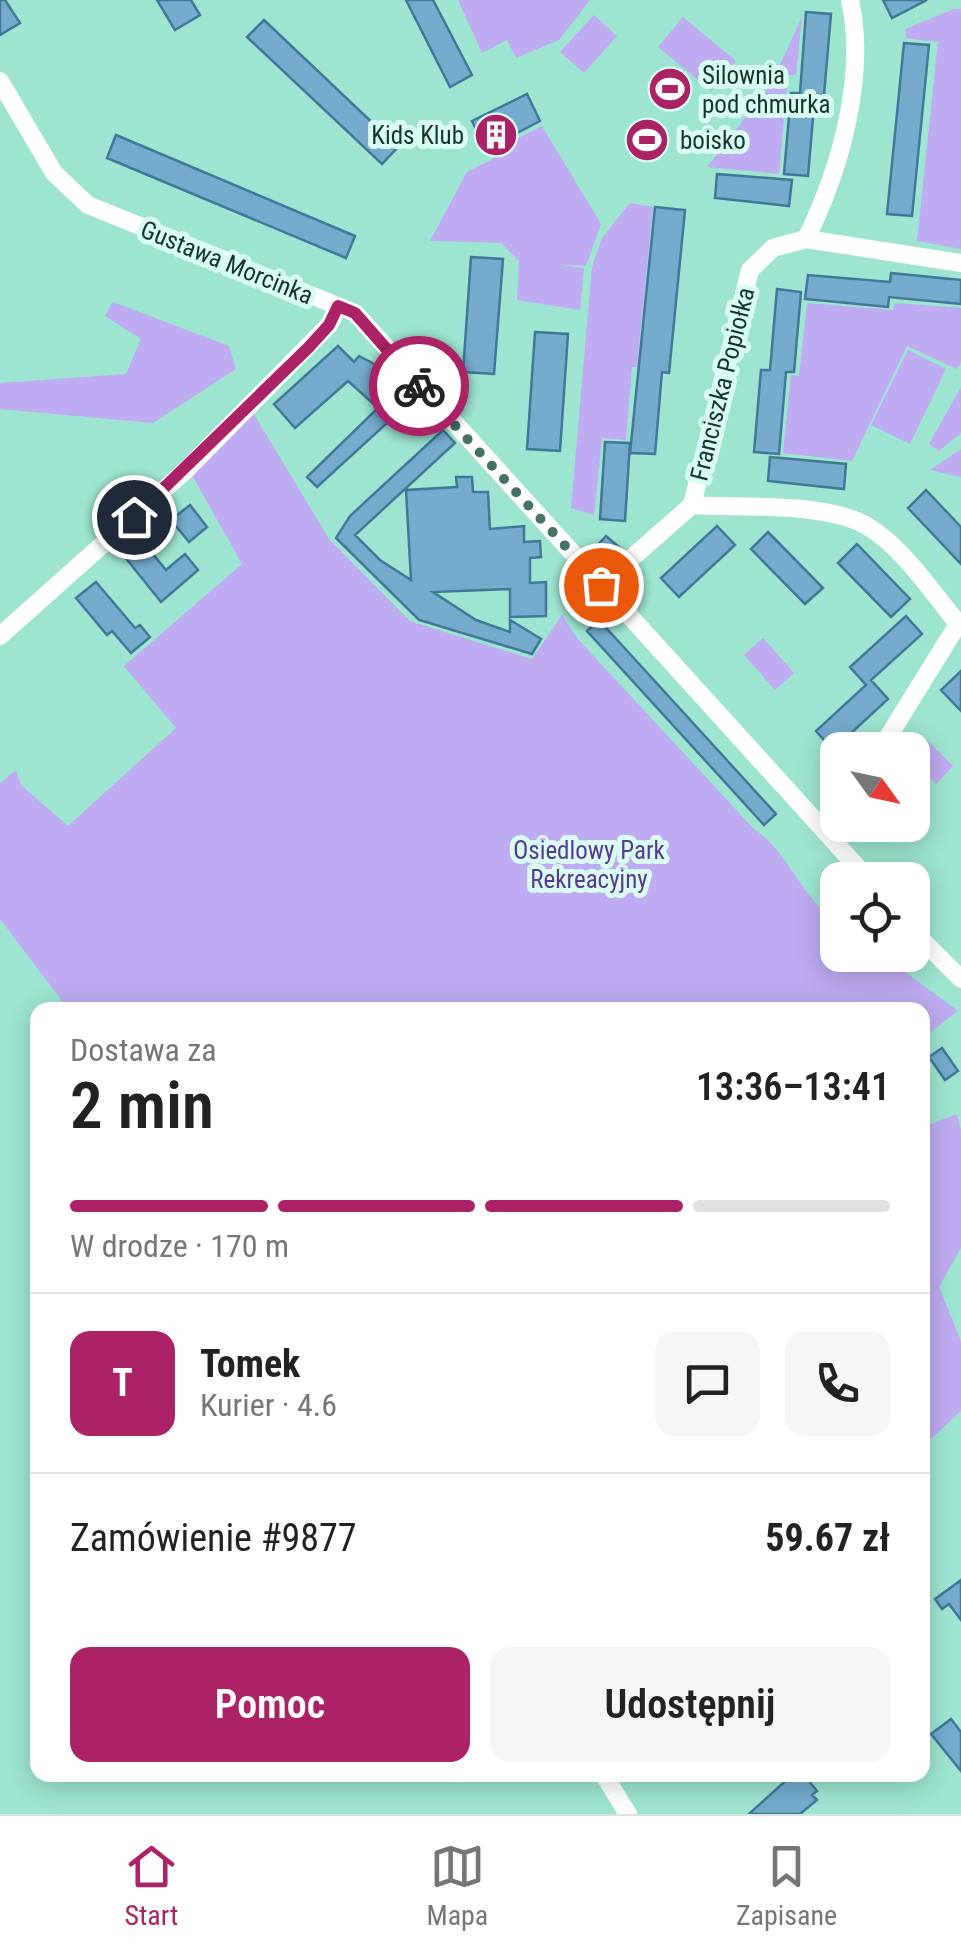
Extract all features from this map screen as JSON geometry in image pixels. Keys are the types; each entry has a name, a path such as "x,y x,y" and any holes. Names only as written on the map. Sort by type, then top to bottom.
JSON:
{"street":[{"path":"850,0 854,42 844,135 806,239 961,263"},
{"name":"Gustawa Morcinka","path":"0,81 54,173 76,196 102,212 355,313 601,585 820,812"},
{"name":"Franciszka Popiołka","path":"692,504 750,270 774,248 806,239"},
{"path":"0,636 187,470 329,325 338,306"},
{"path":"601,585 692,504 829,514 865,524 887,540 960,626 892,732"},
{"path":"930,948 961,979"},
{"path":"608,1782 628,1814"}],"green space":[{"path":"458,0 590,0 559,40 516,58 507,40 482,53"},
{"path":"961,9 961,249 917,241 938,42 906,38 905,29"},
{"path":"594,15 617,36 584,73 560,52"},
{"path":"683,17 736,61 711,91 658,47"},
{"path":"802,17 796,75 788,75 779,174 707,167 770,86"},
{"path":"542,126 601,224 586,266 555,264 584,268 580,310 517,300 519,261 501,243 430,241 467,172 493,159 495,150"},
{"name":"boisko","path":"647,128 659,140 647,152 635,140"},
{"path":"630,203 653,207 637,367 632,367 626,440 602,438 594,515 571,508 592,267 602,238"},
{"path":"113,302 229,346 236,369 153,423 0,409 0,383 126,374 141,339 105,316"},
{"path":"807,303 893,310 895,303 961,308 961,363 957,369 907,346 852,461 783,453 791,375 799,376"},
{"path":"908,350 946,369 910,444 871,425"},
{"path":"961,387 961,433 939,451 929,444"},
{"name":"Osiedlowy Park Rekreacyjny","path":"252,411 329,539 410,621 532,659 562,615 577,638 777,850 820,908 820,972 905,972 958,1011 930,1033 930,1002 63,1002 0,919 0,783 16,770 21,785 68,826 176,728 124,666 242,564 192,475"},
{"path":"961,449 961,477 930,470"},
{"path":"763,638 794,673 775,690 744,655"},
{"path":"930,743 953,766 936,784 930,778"},
{"path":"957,1114 961,1130 961,1248 939,1287 961,1341 961,1411 930,1440 930,1124"}],"building":[{"path":"0,0 5,0 20,23 0,35"},
{"path":"157,0 191,0 200,15 175,30"},
{"path":"406,0 433,0 472,75 450,87"},
{"path":"883,0 927,0 892,18"},
{"path":"806,12 831,14 824,95 815,95 808,176 784,174 791,93 800,93"},
{"path":"264,20 398,147 382,164 247,37"},
{"path":"904,43 929,45 912,216 887,214"},
{"name":"Kids Klub","path":"527,94 540,121 486,149 472,121"},
{"path":"116,135 355,236 346,258 107,158"},
{"path":"717,174 792,180 789,206 715,198"},
{"path":"655,207 685,210 669,373 662,372 655,454 630,453"},
{"path":"471,257 503,259 494,374 463,372"},
{"path":"891,273 961,280 961,304 889,297 888,307 805,299 808,275 890,282"},
{"path":"777,289 801,292 794,372 786,372 779,454 754,452 761,370 770,370"},
{"path":"535,332 568,334 560,451 527,449"},
{"path":"338,346 354,362 359,356 374,364 409,403 317,487 307,477 378,408 348,381 295,428 274,404"},
{"path":"443,430 455,443 355,535 380,560 411,580 406,490 457,487 456,477 472,477 473,492 488,492 490,529 524,526 524,542 540,541 541,557 530,558 530,583 546,582 546,616 510,617 510,589 433,592 476,620 510,632 510,620 541,639 532,654 419,620 336,538 350,516"},
{"path":"605,442 630,443 625,521 600,519"},
{"path":"770,457 846,464 844,489 768,481"},
{"path":"926,490 961,527 961,564 908,508"},
{"path":"190,505 207,527 189,542 171,520"},
{"path":"717,526 735,545 679,597 661,578"},
{"path":"768,532 823,588 805,604 751,549"},
{"path":"606,536 619,547 610,557 597,546"},
{"path":"142,541 166,570 185,554 198,570 161,602 124,556"},
{"path":"857,544 910,599 891,617 838,563"},
{"path":"96,582 135,628 140,625 150,637 131,653 112,631 107,635 76,598"},
{"path":"906,616 922,634 871,680 888,699 852,732 820,732 820,735 816,731 866,685 850,667"},
{"path":"599,620 776,814 764,825 587,631"},
{"path":"961,671 961,711 941,690"},
{"path":"942,1048 958,1071 945,1080 930,1056"},
{"path":"961,1580 961,1620 949,1604 942,1609 935,1599"},
{"path":"951,1719 961,1732 961,1771 931,1734"},
{"path":"784,1782 810,1782 817,1791 812,1795 817,1800 800,1814 749,1814"}],"way so far":[{"path":"419,386 601,585"}],"place":[{"name":"Silownia pod chmurka","path":"670,89"},
{"name":"Kids Klub","path":"496,135"},
{"name":"boisko","path":"647,140"}],"route":[{"path":"134,517 187,470 308,348 329,325 338,306 355,313 419,386"}]}
